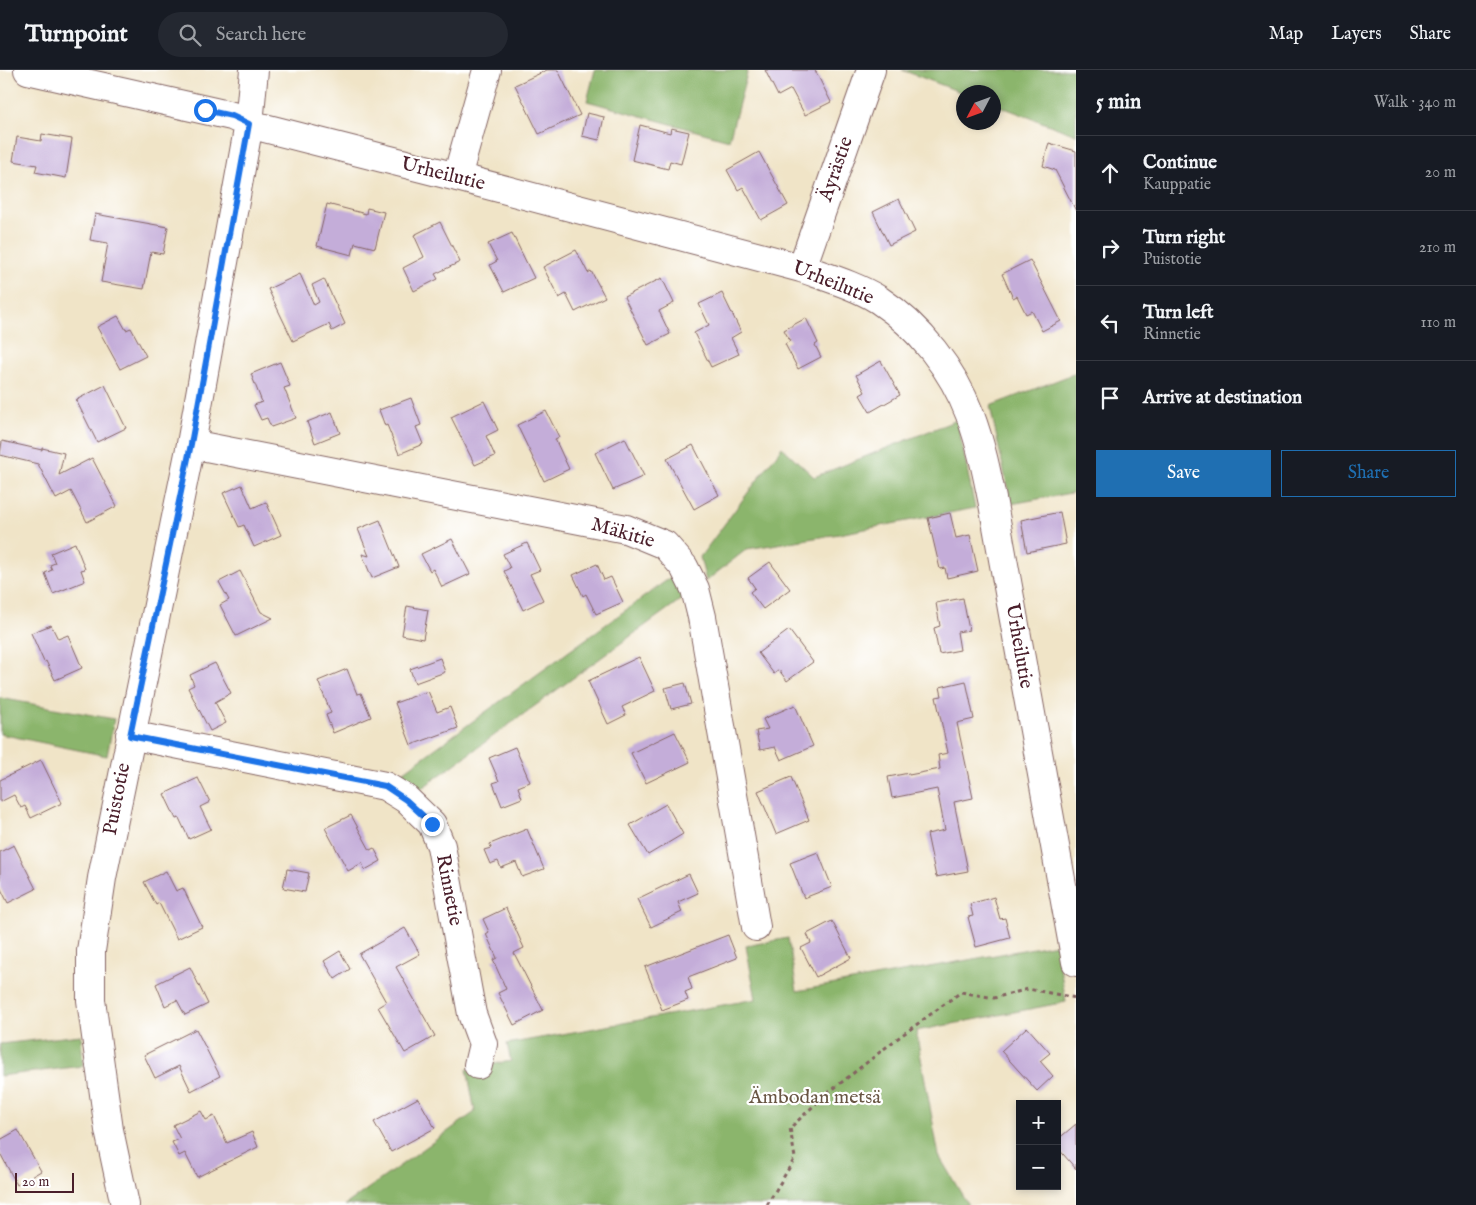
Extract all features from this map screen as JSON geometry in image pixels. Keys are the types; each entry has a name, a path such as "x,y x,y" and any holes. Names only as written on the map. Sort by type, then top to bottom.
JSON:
{"street":[{"name":"Urheilutie","path":"28,70 232,116 249,124 801,268 844,284 878,300 911,325 937,354 958,389 970,414 982,454 993,504 1076,962"},
{"name":"Puistotie","path":"125,1205 109,1130 91,1000 91,952 102,878 191,444 249,124 254,70"},
{"path":"457,177 487,70"},
{"name":"Äyrästie","path":"801,268 806,259 870,70"},
{"name":"Mäkitie","path":"191,444 626,530 665,545 684,567 695,589 702,617 756,927"},
{"name":"Rinnetie","path":"130,736 385,786 406,800 432,824 440,846 472,1014 483,1044 478,1065"}],"path":[{"path":"767,1205 795,1158 790,1128 823,1097 894,1041 961,992 994,998 1028,989 1076,998"}],"green space":[{"path":"595,70 748,70 729,140 587,101"},
{"path":"902,70 1076,70 1076,135 1001,107 1001,85 956,85 956,90"},
{"path":"1076,373 1076,492 1011,504 990,406"},
{"path":"957,420 975,508 839,534 747,549 706,581 700,557 782,447 814,477"},
{"path":"674,575 683,598 418,791 396,777"},
{"path":"0,698 114,719 107,756 0,734"},
{"name":"Ämbodan metsä","path":"788,938 797,991 1056,944 1066,1002 916,1031 939,1156 968,1205 345,1205 475,1112 467,1069 511,1061 507,1044 756,999 746,946"},
{"path":"81,1035 83,1066 0,1076 0,1044"}],"building":[{"path":"547,70 558,70 580,115 539,134 515,85"},
{"path":"765,70 815,70 831,102 805,115 791,89 778,96"},
{"path":"587,113 604,117 599,140 582,136"},
{"path":"640,125 670,133 671,128 689,132 681,164 670,161 668,169 632,160"},
{"path":"42,134 72,139 66,178 35,172 37,165 13,161 17,137 41,141"},
{"path":"1049,143 1076,151 1076,211 1055,170 1043,166"},
{"path":"759,152 788,205 761,220 743,187 738,190 727,170"},
{"path":"899,199 915,232 889,245 873,212"},
{"path":"327,204 366,214 367,208 384,212 375,248 355,243 352,255 317,246"},
{"path":"95,214 168,227 163,254 151,252 144,289 101,282 108,243 90,240"},
{"path":"440,222 460,262 435,274 438,279 414,291 403,268 424,257 414,235"},
{"path":"512,233 534,278 504,292 490,265 497,261 488,244"},
{"path":"576,250 588,273 591,271 605,297 575,312 566,294 559,298 543,267"},
{"path":"1030,260 1061,321 1042,331 1032,311 1026,314 1017,296 1013,298 1002,274"},
{"path":"300,274 314,305 319,302 312,285 324,279 345,324 332,331 329,324 293,341 268,289"},
{"path":"662,278 674,303 659,311 670,334 648,345 624,297"},
{"path":"722,293 741,332 731,338 739,354 711,367 694,333 709,325 699,304"},
{"path":"118,316 126,330 131,328 146,356 120,369 97,327"},
{"path":"806,318 818,343 815,345 821,357 798,369 785,344 790,341 784,330"},
{"path":"881,361 900,395 870,412 860,395 865,392 856,375"},
{"path":"280,362 290,386 284,388 296,418 271,427 267,418 261,420 254,405 262,402 251,374"},
{"path":"105,385 126,428 97,442 76,400"},
{"path":"411,398 421,425 416,427 423,444 399,454 379,410"},
{"path":"484,401 498,430 486,436 495,456 475,465 451,417"},
{"path":"546,411 559,437 555,439 569,469 544,481 517,425"},
{"path":"332,412 340,433 315,443 307,422"},
{"path":"625,438 644,476 613,490 595,453"},
{"path":"2,441 64,453 59,475 92,458 117,506 87,522 71,491 56,499 38,464 0,455"},
{"path":"693,445 719,495 694,509 667,459"},
{"path":"242,485 252,508 266,502 281,535 254,547 244,525 239,527 223,493"},
{"path":"1060,512 1066,544 1027,552 1021,520"},
{"path":"950,513 956,538 970,535 978,571 947,578 945,568 940,569 928,518"},
{"path":"380,520 399,567 372,578 362,554 369,556 358,529"},
{"path":"452,539 470,574 442,587 433,569 430,571 421,554"},
{"path":"75,543 85,569 81,570 85,581 53,594 45,573 52,570 50,565 55,563 51,553"},
{"path":"527,543 540,570 530,574 543,600 523,610 504,571 510,568 503,554"},
{"path":"770,562 790,589 763,609 750,592 755,588 748,578"},
{"path":"597,564 604,580 611,577 623,602 596,614 586,594 583,596 573,575"},
{"path":"240,571 261,612 273,618 236,636 220,605 229,600 219,582"},
{"path":"963,598 969,630 957,632 960,650 939,654 934,628 940,626 936,603"},
{"path":"407,606 428,610 423,639 402,635"},
{"path":"51,625 58,639 68,635 82,668 55,680 46,661 44,662 31,633"},
{"path":"789,630 813,662 787,681 779,670 774,674 758,653"},
{"path":"639,657 655,691 622,707 626,715 608,724 588,681"},
{"path":"440,658 445,672 415,683 410,669"},
{"path":"215,663 231,693 215,702 226,723 210,731 188,688 194,685 190,675"},
{"path":"347,669 357,694 361,693 371,717 333,733 326,715 331,713 318,681"},
{"path":"966,681 974,719 957,723 973,798 954,802 968,871 936,877 927,834 945,830 937,789 892,798 888,777 940,769 938,755 948,753 936,697 942,696 940,687"},
{"path":"685,683 691,704 671,709 665,688"},
{"path":"428,691 437,712 450,707 458,728 411,745 395,703"},
{"path":"795,705 813,746 781,760 775,747 760,750 756,731 768,729 763,719"},
{"path":"675,732 690,762 646,783 631,753"},
{"path":"515,747 530,782 518,787 522,798 502,806 493,783 499,781 489,758"},
{"path":"41,760 62,803 31,818 25,806 21,808 14,795 0,802 0,780"},
{"path":"791,777 809,820 776,834 758,791"},
{"path":"198,778 210,802 200,807 211,829 189,839 179,818 176,819 164,794"},
{"path":"666,804 683,834 648,855 630,825"},
{"path":"351,815 370,850 374,848 381,861 365,870 362,863 348,871 325,828"},
{"path":"527,829 544,869 522,877 516,862 501,868 498,861 490,864 484,850 491,848 490,844"},
{"path":"14,845 36,889 8,903 0,887 0,852"},
{"path":"818,852 832,887 804,898 790,863"},
{"path":"287,869 309,873 305,892 283,888"},
{"path":"166,871 176,891 183,888 202,927 177,939 159,903 156,905 144,882"},
{"path":"689,874 698,893 678,902 682,912 651,927 637,899"},
{"path":"994,897 1000,919 1005,918 1010,938 976,947 968,917 973,916 970,904"},
{"path":"506,908 524,948 514,953 543,1010 514,1025 498,993 506,989 493,960 497,958 486,934 489,932 483,919"},
{"path":"832,921 851,958 816,977 801,948 811,943 807,934"},
{"path":"405,928 420,954 396,967 435,1036 405,1053 378,1007 386,1002 359,954"},
{"path":"728,935 737,958 688,977 692,989 685,992 688,1000 662,1010 645,967"},
{"path":"340,951 350,969 335,979 324,961"},
{"path":"190,967 208,1004 185,1015 177,1000 165,1006 156,984"},
{"path":"1027,1027 1050,1053 1040,1061 1053,1076 1037,1091 1001,1051"},
{"path":"196,1029 220,1076 191,1091 179,1066 155,1078 144,1055"},
{"path":"418,1098 435,1128 391,1152 374,1122"},
{"path":"201,1111 206,1120 214,1116 227,1143 252,1132 258,1147 197,1177 185,1153 179,1156 172,1142 180,1139 173,1125"},
{"path":"1076,1124 1076,1169 1061,1152 1061,1137"},
{"path":"18,1130 41,1171 17,1185 0,1153 0,1140"}],"route":[{"path":"205,110 232,116 249,124 191,444 130,736 385,786 406,800 432,824"}]}
